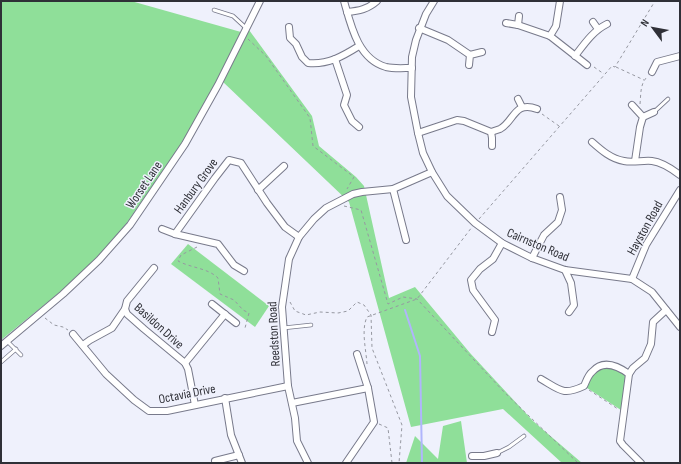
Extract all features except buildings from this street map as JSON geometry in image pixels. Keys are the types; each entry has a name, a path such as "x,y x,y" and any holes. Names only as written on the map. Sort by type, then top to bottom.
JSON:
{"street":[{"name":"Worset Lane","path":"1,346 99,260 130,225 185,144 218,85 260,1"},
{"path":"344,1 359,46 368,56 387,67 412,68"},
{"path":"347,12 358,11 371,7 377,1"},
{"name":"Cairnston Road","path":"434,1 419,28 412,57 412,97 418,133 424,153 432,172 447,196 475,223 502,243 532,258 566,270 632,279 652,292 680,327"},
{"path":"550,36 556,26 560,1"},
{"path":"518,25 519,16"},
{"path":"593,22 598,29"},
{"path":"506,23 518,25 550,36 587,65"},
{"path":"575,56 586,41 598,29 607,24"},
{"path":"289,27 287,39 296,44 302,57 308,63 319,64 336,59 359,46"},
{"path":"419,28 448,40 470,55 482,52"},
{"path":"469,65 470,55"},
{"path":"652,72 657,62 680,56"},
{"path":"336,59 347,95 344,105 350,124 359,127"},
{"path":"518,99 522,107"},
{"path":"632,105 643,117"},
{"path":"418,133 457,120 464,121 491,132 501,128 522,107 537,109"},
{"path":"635,161 643,117 654,112"},
{"path":"491,132 492,146"},
{"path":"592,142 613,158 624,161 654,161 672,169 680,175"},
{"name":"Hanbury Grove","path":"175,234 229,160 241,163 258,190 285,227 299,237"},
{"path":"258,190 284,166"},
{"name":"Reedston Road","path":"308,463 297,441 295,418 288,386 282,307 289,259 299,237 314,219 326,208 353,194 393,189 432,172"},
{"path":"393,189 406,240"},
{"name":"Hayston Road","path":"632,279 646,245 680,190"},
{"path":"532,258 544,235 558,222 562,210 560,197"},
{"name":"Hanbury Grove","path":"162,229 175,234 218,244 234,266 244,271"},
{"path":"492,332 495,320 473,290 471,280 480,269 493,259 502,243"},
{"name":"Basildon Drive","path":"154,268 127,301 125,310 127,314 185,363 188,368 195,405"},
{"path":"566,270 571,283 574,306 568,312"},
{"path":"212,304 236,323"},
{"path":"83,345 112,328 125,310"},
{"path":"641,463 620,441 629,374 632,368 645,358 651,344 653,322 666,310"},
{"path":"185,363 225,314"},
{"name":"Octavia Drive","path":"71,333 83,345 106,374 124,392 149,411 167,411 288,386"},
{"path":"346,463 374,422 368,388 357,354"},
{"path":"541,379 559,390 567,392 584,386 592,372 599,366 610,364 621,368 629,374"},
{"path":"292,403 368,388"},
{"path":"225,398 231,435 242,463"},
{"path":"472,456 484,456 497,453"},
{"path":"215,461 239,455"},
{"path":"484,456 486,463"}],"lane":[{"path":"214,10 233,16 246,28"},
{"path":"654,112 668,99"},
{"path":"283,328 311,324"},
{"path":"7,340 21,355"},
{"path":"1,362 16,349"},
{"path":"497,453 509,447 524,436"}],"path":[{"path":"615,67 656,1"},
{"path":"243,35 266,56 310,118 313,146 354,177 348,188"},
{"path":"587,65 589,64 605,75"},
{"path":"361,370 368,367 364,339 365,322 367,317 417,299 475,223 612,66 644,80"},
{"path":"638,112 644,80 652,72"},
{"path":"537,109 537,111 560,126"},
{"path":"342,205 361,210 388,304 403,297 417,299 505,393 578,463"},
{"path":"199,240 197,247 181,255 178,261 187,266 213,273 218,278 220,294 234,300 243,310 249,313 245,328"},
{"path":"287,298 295,311 306,315 320,312 338,314 348,311 357,302 364,305 371,315 372,348 402,425 399,463"},
{"path":"40,313 54,325 63,327 71,333"},
{"path":"584,386 624,412"},
{"path":"375,424 381,424 388,428 392,463"}],"green space":[{"path":"1,1 131,1 241,32 215,84 182,144 126,224 99,258 1,340"},
{"path":"249,30 312,116 319,146 356,177 364,186 389,298 415,287 470,353 533,421 582,463 562,463 503,409 411,427 349,202 222,81"},
{"path":"188,244 269,306 255,327 171,264"},
{"path":"610,364 629,374 624,412 584,386 592,372"},
{"path":"461,421 467,463 406,463 415,436 438,459 443,426"}],"waterway":[{"path":"405,310 420,356 422,463"}]}
